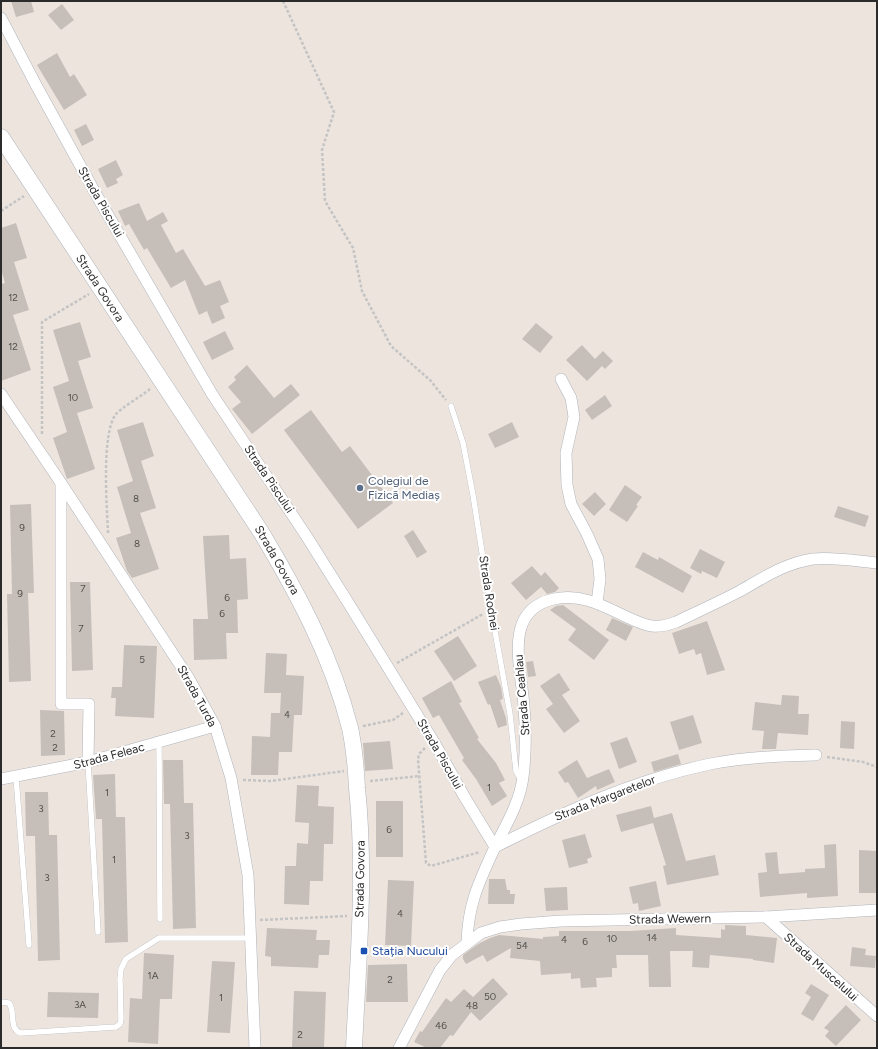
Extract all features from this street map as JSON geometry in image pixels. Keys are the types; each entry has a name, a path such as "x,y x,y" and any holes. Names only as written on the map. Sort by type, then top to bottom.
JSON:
{"main road":[{"name":"Strada Govora","path":"1,137 261,532 290,580 322,645 350,728 356,776 360,830 360,915 354,1048"}],"street":[{"name":"Strada Piscului","path":"1,18 36,85 98,196 212,394 307,537 389,668 464,796 496,847"},
{"path":"562,378 571,398 574,417 566,453 567,485 571,504 598,559 600,579 597,602"},
{"name":"Strada Turda","path":"1,394 188,677 215,726 231,778 248,875 255,1048"},
{"path":"61,483 61,704 89,704 88,762"},
{"name":"Strada Ceahlau","path":"496,847 518,799 523,779 526,736 524,698 518,669 518,638 525,617 538,604 555,599 572,598 597,602 639,622 652,626 666,625 676,622 738,592 780,569 793,564 813,559 833,558 877,563"},
{"name":"Strada Feleac","path":"1,779 88,762 215,726"},
{"name":"Strada Margaretelor","path":"496,847 575,808 642,782 710,764 770,756 816,756"},
{"path":"467,943 467,924 472,902 478,884 496,847"},
{"name":"Strada Wewern","path":"399,1048 440,970 452,955 481,933 500,926 561,921 766,917 877,910"},
{"name":"Strada Muscelului","path":"766,917 877,1016"}],"lane":[{"name":"Strada Rodnei","path":"451,406 463,443 473,494 491,609 510,714 516,771 518,776 523,779"},
{"path":"159,742 160,919"},
{"path":"88,762 98,932"},
{"path":"16,777 29,945"},
{"path":"1,1002 9,1003 12,1008 14,1028 16,1032 21,1033 116,1027 120,1024 121,1019 120,979 121,969 126,959 159,938 251,938"}],"path":[{"path":"283,1 334,112 322,150 325,201 353,248 362,291 391,346 430,380 451,406"},
{"path":"1,211 35,189"},
{"path":"42,456 42,322 99,288"},
{"path":"106,553 109,544 106,477 109,430 116,414 161,381"},
{"path":"389,668 491,609"},
{"path":"350,728 393,720 412,708"},
{"path":"434,744 422,750 419,754 419,776 426,863 431,866 496,847"},
{"path":"816,756 863,762 877,767"},
{"path":"231,778 271,781 356,776 419,776"},
{"path":"250,920 360,915"}],"building":[{"path":"11,1 31,1 34,12 16,17"},
{"path":"62,4 74,20 61,30 48,15"},
{"path":"57,53 70,77 74,74 87,95 64,110 37,65"},
{"path":"86,124 94,140 82,146 74,130"},
{"path":"116,160 123,175 116,179 118,183 107,188 98,169"},
{"path":"139,203 147,221 163,212 168,221 161,225 176,253 183,249 205,286 220,280 229,302 220,306 225,318 212,324 207,311 199,315 185,280 171,288 147,248 144,250 129,224 125,226 118,211"},
{"path":"16,223 27,258 14,262 29,310 13,315 31,370 1,381 1,284 5,283 1,269 1,228"},
{"path":"80,322 91,357 78,361 93,408 77,413 95,469 67,479 53,438 67,432 53,387 69,381 53,330"},
{"path":"536,323 553,337 540,353 522,339"},
{"path":"225,331 234,349 212,360 203,342"},
{"path":"582,345 595,359 603,351 613,361 605,369 602,366 587,381 566,360"},
{"path":"247,365 274,398 291,384 300,395 252,434 232,409 241,402 228,387 236,380 234,377"},
{"path":"605,395 612,406 592,420 585,410"},
{"path":"311,410 342,452 350,446 393,503 358,529 284,430"},
{"path":"143,422 154,456 141,461 156,508 140,513 159,569 132,578 127,571 116,538 131,533 117,487 133,481 117,430"},
{"path":"512,422 519,437 495,448 488,434"},
{"path":"625,485 642,497 636,505 638,506 627,522 609,510"},
{"path":"595,492 606,504 594,516 582,504"},
{"path":"31,504 34,593 28,593 31,681 9,682 7,594 12,594 10,505"},
{"path":"838,506 869,516 865,527 834,517"},
{"path":"413,530 427,552 417,558 404,536"},
{"path":"229,535 230,559 246,558 248,599 237,600 238,633 226,633 227,659 194,660 193,619 208,619 203,536"},
{"path":"700,549 725,562 717,578 702,571 701,574 690,568"},
{"path":"643,552 658,560 659,557 692,576 683,593 635,567"},
{"path":"532,566 541,576 545,572 559,588 555,592 547,594 541,587 526,600 511,583"},
{"path":"70,582 90,582 93,670 72,671"},
{"path":"563,605 609,640 594,660 568,640 576,629 550,610 556,606"},
{"path":"612,618 633,627 626,641 606,630"},
{"path":"707,621 725,670 707,675 701,653 696,655 694,649 679,654 672,633"},
{"path":"458,636 477,666 454,681 434,651"},
{"path":"124,645 157,646 154,718 115,716 116,698 111,698 112,687 122,687"},
{"path":"266,653 287,654 286,675 304,676 302,715 294,715 292,752 279,752 278,775 251,775 252,736 270,737 271,713 280,713 281,693 264,693"},
{"path":"533,661 536,676 528,677 526,662"},
{"path":"559,673 570,690 562,695 580,721 564,733 546,709 553,704 540,686"},
{"path":"496,675 501,687 503,699 500,700 507,725 498,728 490,704 488,705 478,682"},
{"path":"451,681 462,702 459,703 479,738 477,739 496,763 505,780 499,783 507,796 492,806 476,779 462,760 464,758 439,715 433,718 422,698"},
{"path":"782,695 799,696 798,714 809,714 808,735 778,733 776,749 762,749 764,731 752,730 755,702 781,705"},
{"path":"40,710 64,711 65,755 41,756"},
{"path":"693,715 702,743 679,750 670,722"},
{"path":"841,721 855,722 854,749 840,748"},
{"path":"627,737 637,762 619,769 610,743"},
{"path":"390,741 393,769 365,771 363,743"},
{"path":"678,754 681,764 654,772 651,762"},
{"path":"163,760 183,760 184,803 193,803 196,928 173,929 170,804 164,804"},
{"path":"577,760 587,778 609,769 615,782 597,790 596,786 578,798 568,782 565,783 558,772"},
{"path":"115,774 116,817 125,817 128,942 105,943 102,819 96,819 93,775"},
{"path":"297,785 319,786 318,806 334,807 333,844 324,844 323,881 310,881 309,905 284,904 285,866 296,866 297,843 308,844 309,823 295,822"},
{"path":"25,792 48,792 49,835 57,835 60,960 38,961 35,836 26,836"},
{"path":"376,801 403,801 403,857 376,857"},
{"path":"651,806 654,818 672,813 686,861 715,855 719,875 667,885 663,866 666,865 653,823 621,832 616,815"},
{"path":"585,834 592,857 587,859 588,863 569,868 562,840"},
{"path":"836,844 838,896 807,898 807,893 760,897 758,873 767,872 765,853 777,852 779,874 805,872 805,869 825,868 824,845"},
{"path":"859,850 877,851 877,893 859,893"},
{"path":"489,879 505,879 507,890 510,890 510,894 515,894 514,904 488,904"},
{"path":"388,880 414,881 411,946 385,945"},
{"path":"656,881 661,906 639,911 638,903 633,904 629,887"},
{"path":"567,887 568,910 546,911 544,888"},
{"path":"725,925 746,926 746,935 777,938 774,963 753,959 710,955 709,968 692,967 693,951 670,951 671,987 649,987 648,955 616,955 617,968 612,968 612,977 596,978 597,987 581,988 580,978 571,979 571,973 541,975 540,961 510,958 511,948 487,962 483,955 466,964 463,959 463,955 478,944 499,935 543,939 543,937 559,936 559,931 631,931 676,928 676,935 721,938 721,929 725,930"},
{"path":"267,928 317,930 316,940 330,940 329,955 319,955 318,968 271,966 271,957 265,956"},
{"path":"852,947 866,949 865,955 876,956 875,968 850,966"},
{"path":"144,953 174,955 172,999 160,999 158,1044 128,1042 130,998 142,999"},
{"path":"212,961 235,962 230,1033 207,1032"},
{"path":"407,964 408,1002 366,1002 368,965"},
{"path":"493,978 508,994 480,1021 471,1012 453,1036 450,1035 440,1048 427,1048 414,1042 420,1031 422,1032 446,998 451,1002 464,989 473,997"},
{"path":"811,984 829,995 813,1021 801,1014 811,997 805,993"},
{"path":"294,991 326,992 324,1048 292,1048"},
{"path":"48,992 99,993 98,1018 47,1017"},
{"path":"846,1005 861,1020 836,1046 825,1036 829,1031 824,1028"}],"place":[{"name":"Colegiul de Fizică Mediaș","path":"360,488"},
{"name":"Stația Nucului","path":"364,951"}]}
